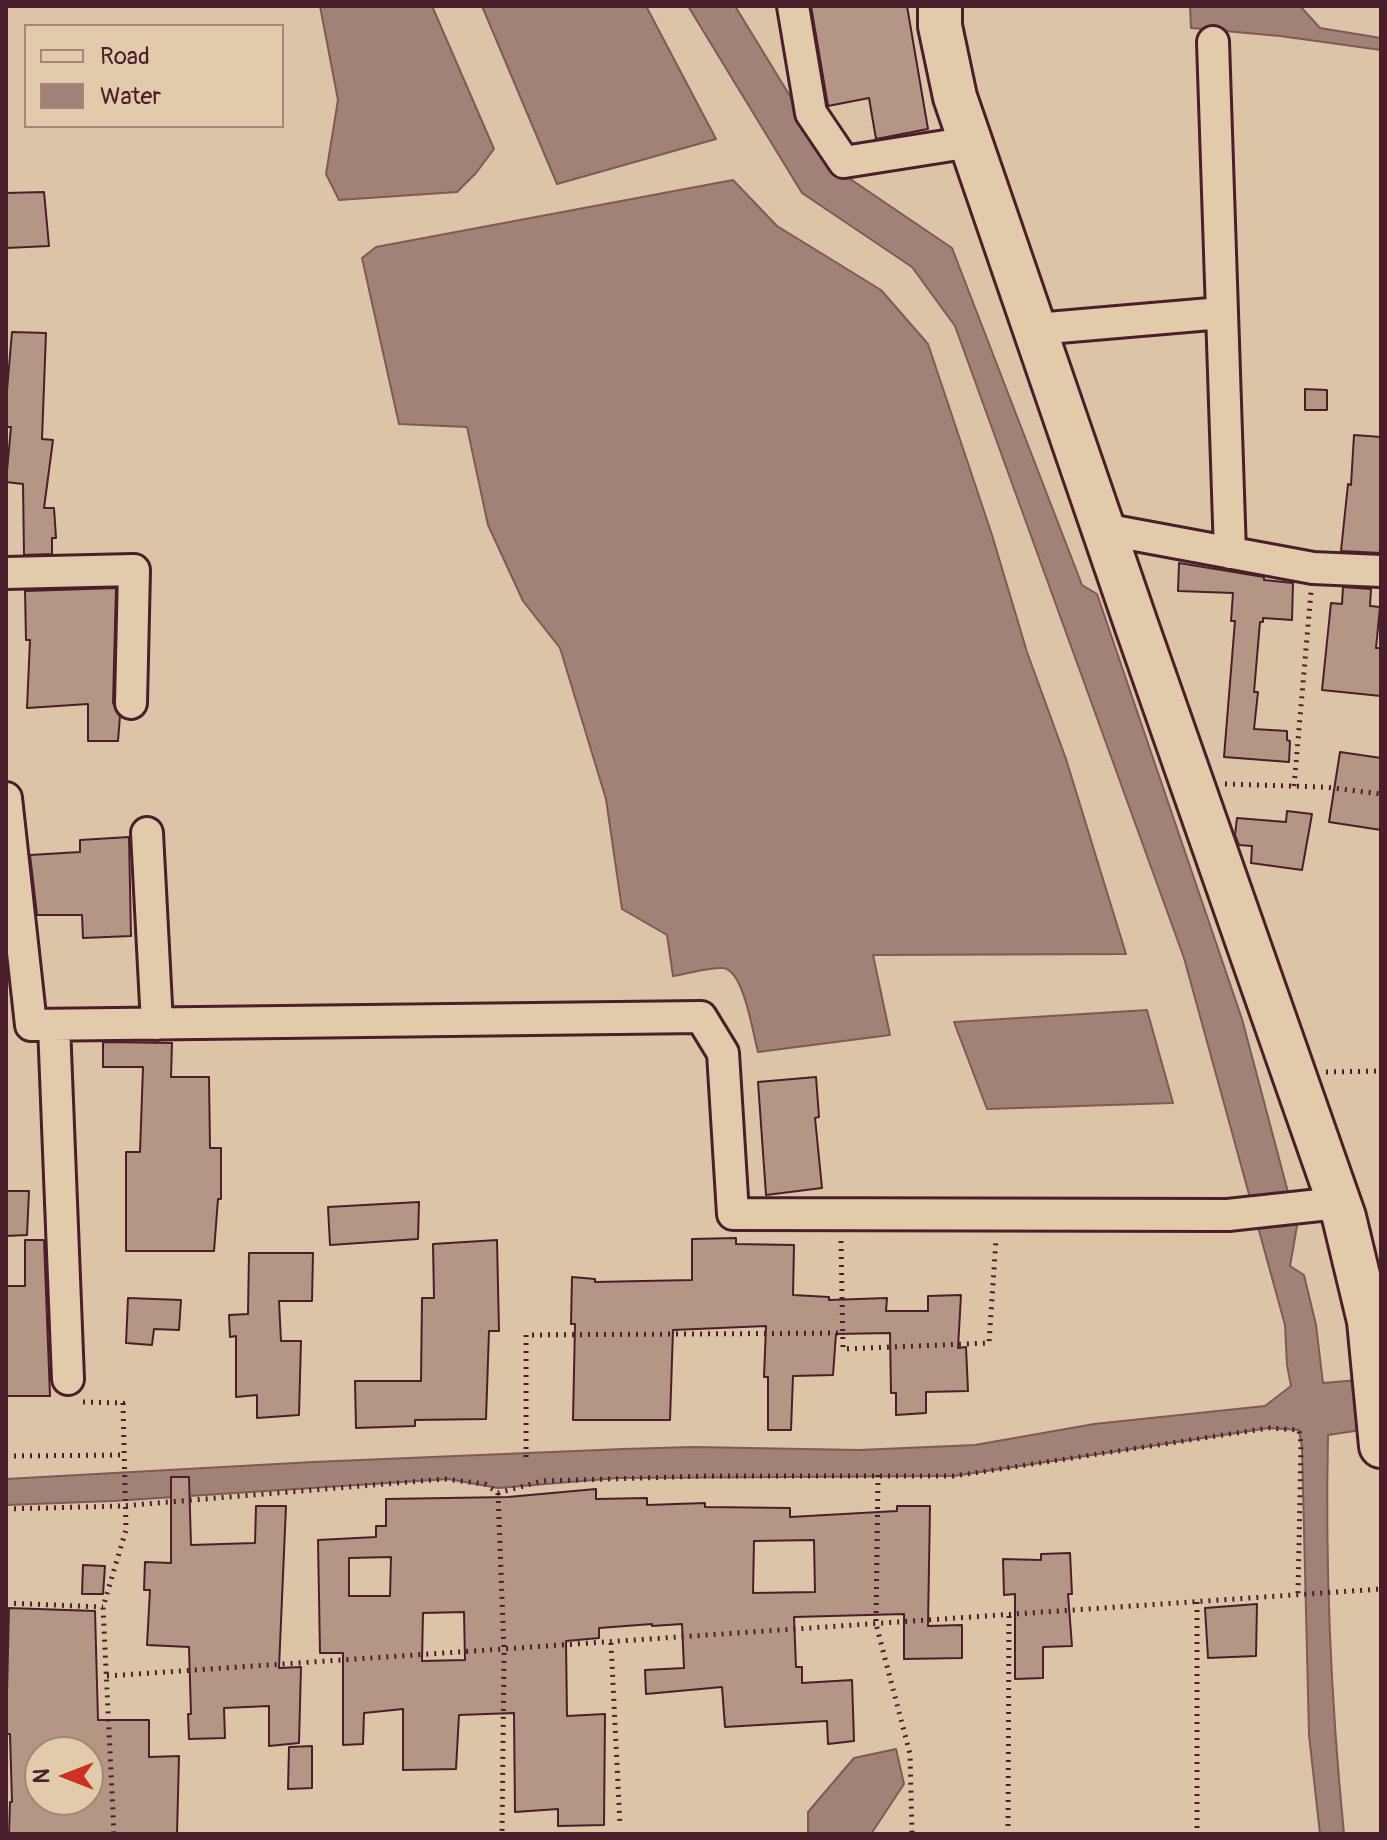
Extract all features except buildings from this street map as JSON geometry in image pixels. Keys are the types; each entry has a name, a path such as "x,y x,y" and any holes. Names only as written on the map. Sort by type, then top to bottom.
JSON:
{"street":[{"path":"793,6 811,113 844,162 971,142"},
{"path":"940,6 940,26 955,97 1344,1217 1369,1321 1381,1446"},
{"path":"1213,42 1230,553"},
{"path":"1036,329 1222,313"},
{"path":"1103,529 1313,568 1381,571"},
{"path":"6,573 134,570 131,703"},
{"path":"6,798 31,1025 701,1017 723,1053 733,1214 1228,1215 1338,1203"},
{"path":"147,833 157,1024"},
{"path":"54,1025 68,1379"}],"path":[{"path":"1294,786 1313,568"},
{"path":"1192,783 1325,787 1381,794"},
{"path":"1293,1073 1381,1071"},
{"path":"841,1214 843,1349 989,1343 998,1215"},
{"path":"526,1457 526,1335 843,1333"},
{"path":"68,1379 68,1402 123,1403 126,1530 103,1607 114,1834"},
{"path":"6,1509 126,1506 445,1479 485,1484 498,1493 542,1481 704,1476 954,1476 1269,1428 1299,1430 1298,1595"},
{"path":"6,1456 125,1455"},
{"path":"878,1475 876,1624 910,1754 912,1834"},
{"path":"498,1493 504,1651 502,1834"},
{"path":"107,1676 1381,1589"},
{"path":"1197,1602 1197,1834"},
{"path":"6,1603 103,1607"},
{"path":"1008,1834 1009,1615"},
{"path":"611,1643 620,1825"}],"water":[{"path":"320,6 432,6 494,149 457,192 339,200 326,174 338,100"},
{"path":"482,6 646,6 716,139 557,184"},
{"path":"688,6 735,6 834,168 952,248 1082,585 1097,594 1242,1019 1297,1226 1290,1266 1304,1275 1316,1325 1323,1383 1381,1378 1381,1427 1328,1435 1330,1635 1344,1834 1320,1834 1309,1735 1302,1447 1299,1430 1269,1428 954,1476 618,1478 498,1488 448,1479 6,1505 6,1479 623,1449 859,1450 975,1445 1094,1424 1265,1406 1291,1386 1285,1325 1184,958 955,326 912,267 802,193"},
{"path":"1190,6 1300,6 1320,28 1381,38 1381,50 1191,28"},
{"path":"733,180 777,226 881,290 928,344 992,535 1027,652 1066,759 1126,954 873,955 890,1035 758,1052 742,991 730,971 717,968 673,976 667,935 622,909 606,799 560,648 523,601 488,525 467,427 399,424 362,258 376,247"},
{"path":"1147,1010 1173,1103 987,1109 954,1022"},
{"path":"896,1749 904,1784 871,1834 808,1834 808,1812 854,1758"}]}
